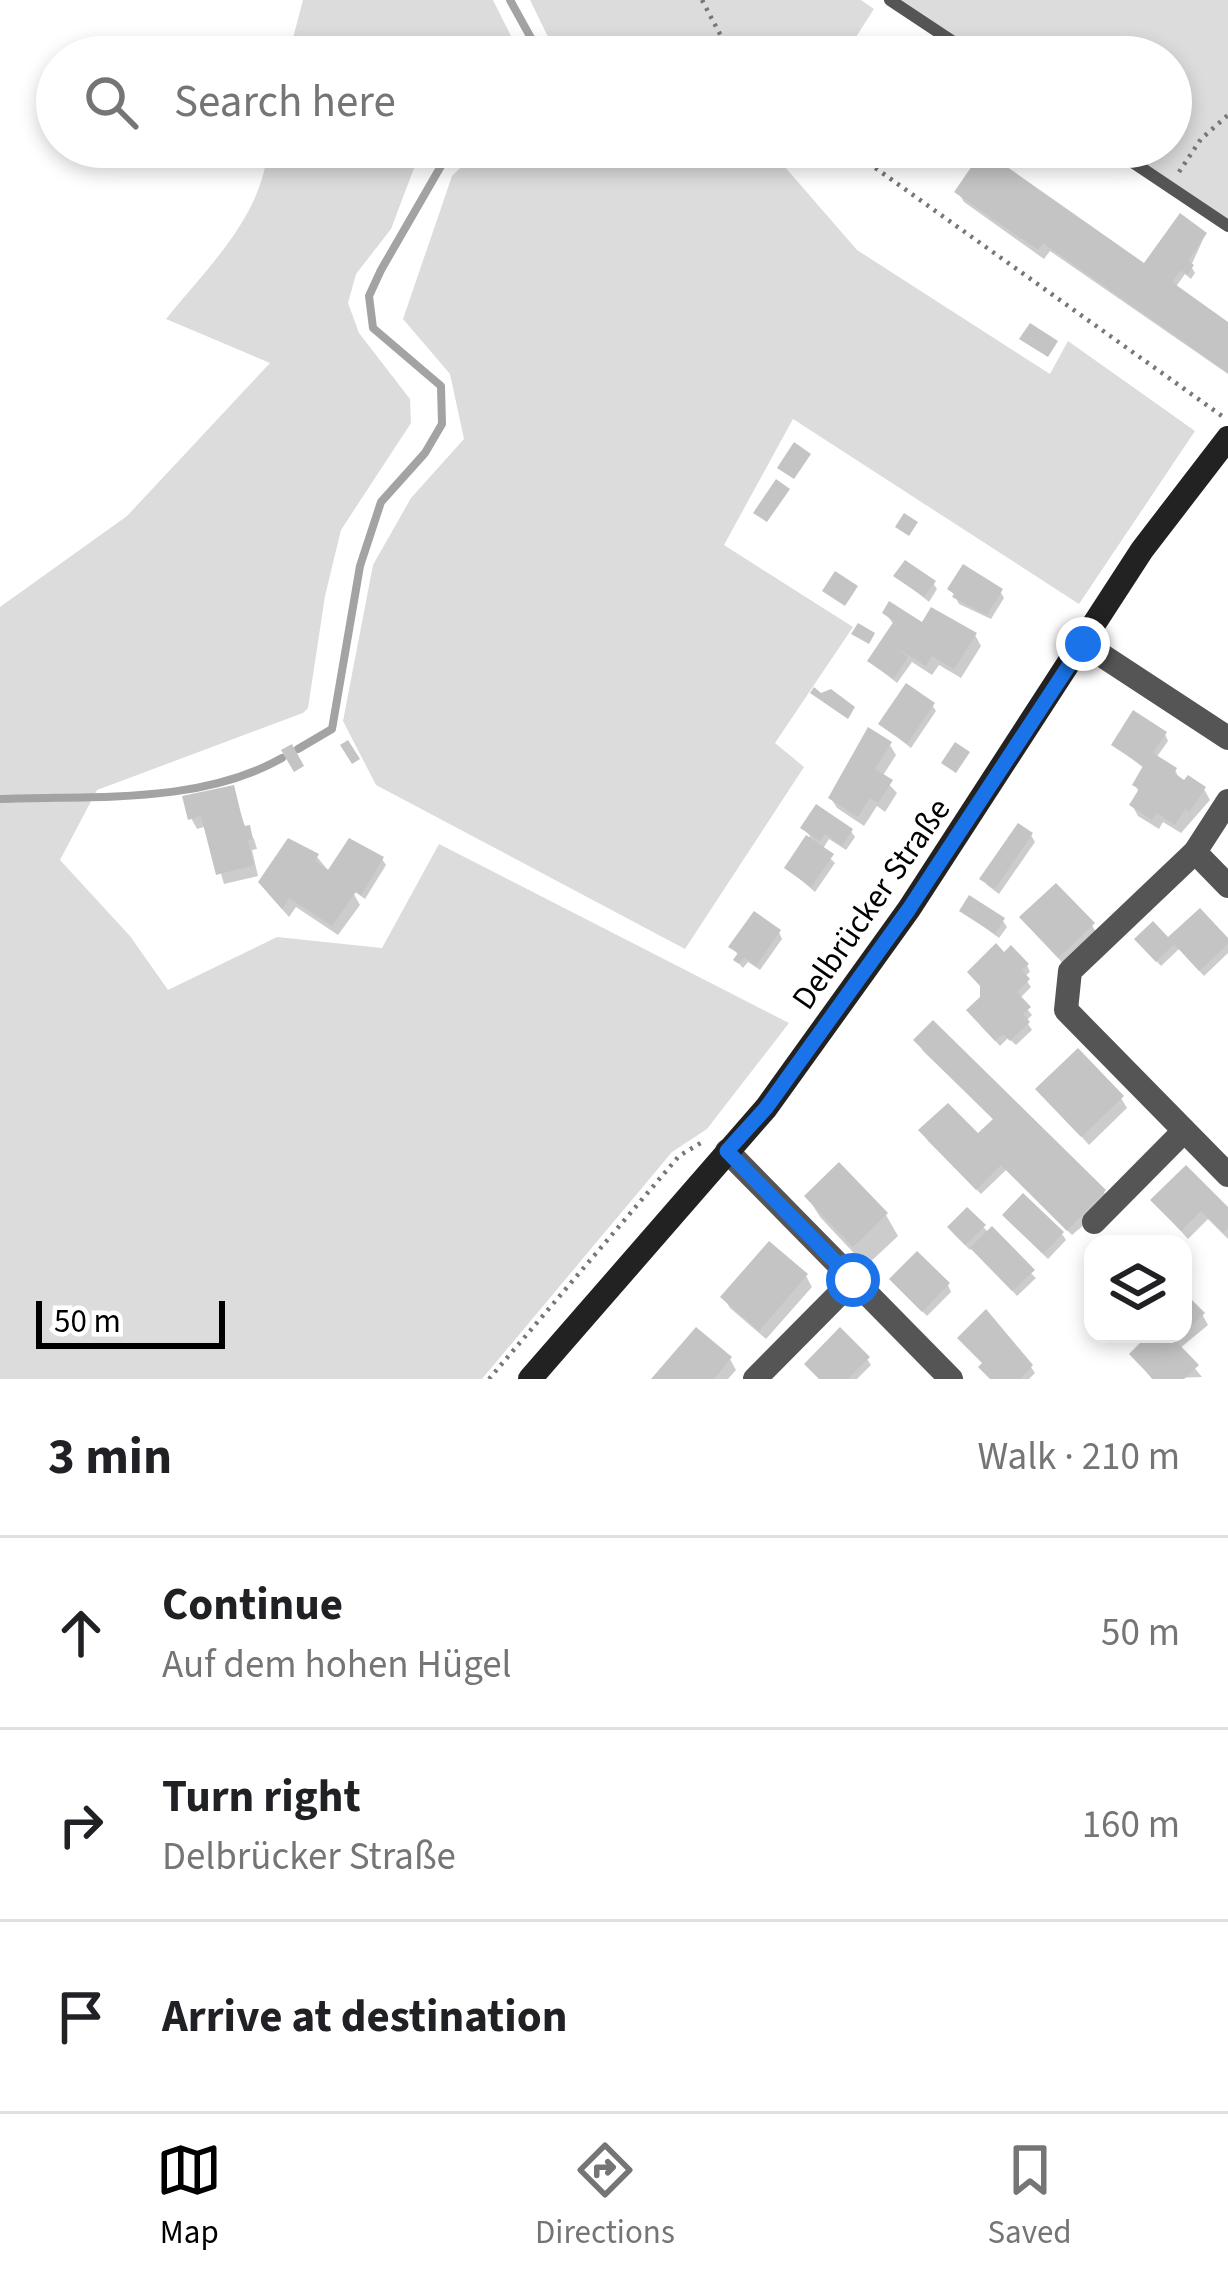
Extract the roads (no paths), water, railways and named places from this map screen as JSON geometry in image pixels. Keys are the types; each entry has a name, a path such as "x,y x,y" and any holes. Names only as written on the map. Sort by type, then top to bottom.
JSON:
{"main road":[{"name":"Delbrücker Straße","path":"530,1379 720,1144 766,1108 909,909 1142,550 1228,438"}],"street":[{"path":"1083,644 1228,738"},
{"path":"1228,802 1196,852 1070,971 1066,1010 1228,1175"},
{"path":"1196,852 1228,886"},
{"path":"1094,1222 1184,1131"},
{"path":"720,1144 951,1379"},
{"path":"755,1379 853,1280"}],"lane":[{"path":"890,0 944,36"},
{"path":"1142,168 1228,226"}],"waterway":[{"path":"510,0 530,36"},
{"path":"298,749 332,729 360,566 381,502 425,453 442,424 441,386 373,328 369,296 440,168"},
{"path":"0,799 181,791 250,773 282,758"}]}
